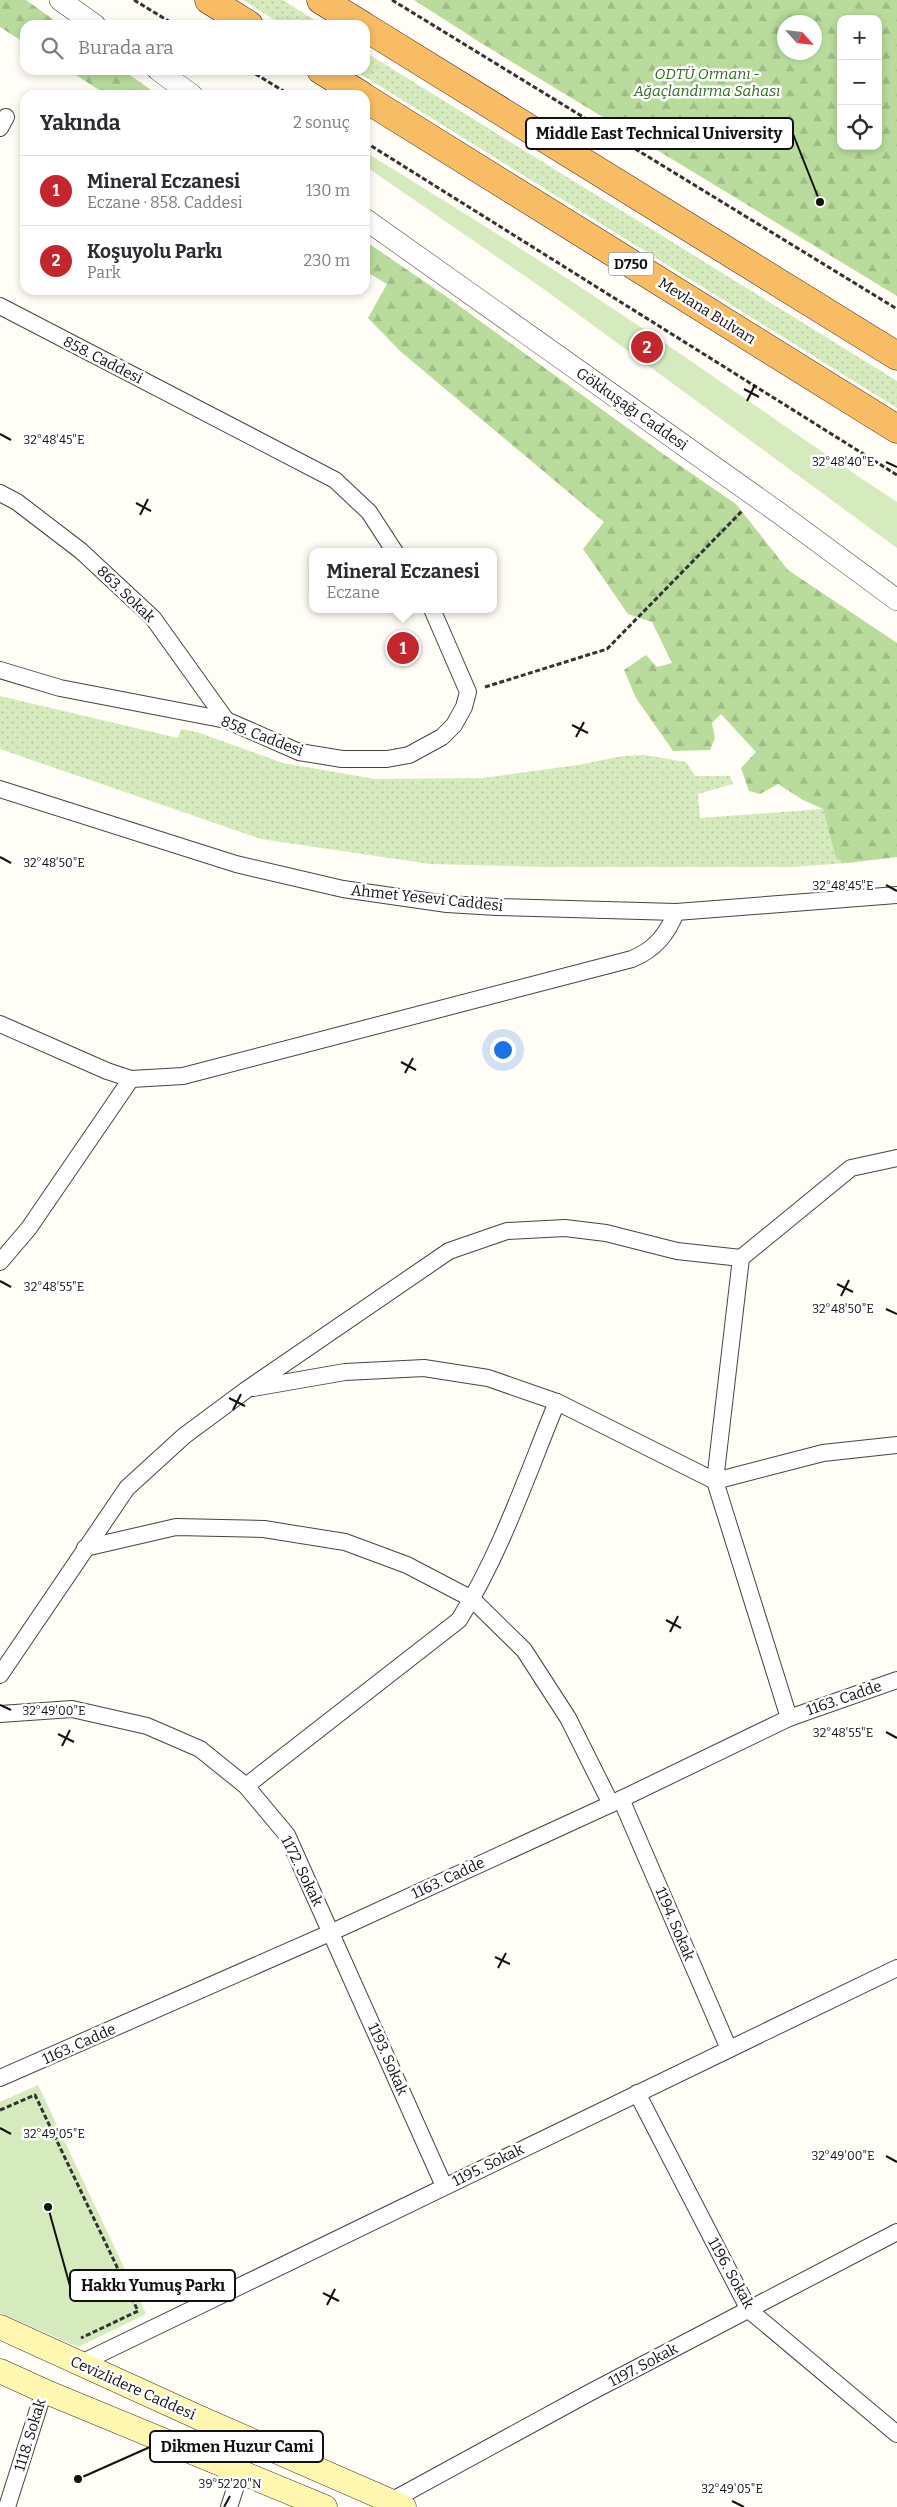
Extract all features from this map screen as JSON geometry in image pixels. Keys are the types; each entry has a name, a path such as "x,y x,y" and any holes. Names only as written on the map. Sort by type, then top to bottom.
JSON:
{"highway":[{"path":"209,0 241,20"},
{"path":"321,0 354,20"},
{"path":"370,30 897,356"},
{"path":"329,75 353,90"},
{"name":"Mevlana Bulvarı","path":"370,101 897,429"}],"main road":[{"name":"Cevizlidere Caddesi","path":"0,2327 392,2505"},
{"path":"0,2371 325,2507"}],"street":[{"path":"60,0 88,20"},
{"path":"165,75 185,90"},
{"name":"Gökkuşağı Caddesi","path":"370,223 779,513 897,600"},
{"name":"858. Caddesi","path":"0,306 335,480 370,512 392,548"},
{"name":"863. Sokak","path":"0,493 17,502 81,551 153,618 226,720"},
{"path":"434,613 468,692"},
{"name":"858. Caddesi","path":"0,670 60,688 226,720 299,752 342,759 387,759 409,755 442,737 454,725 464,707 468,692"},
{"name":"Ahmet Yesevi Caddesi","path":"0,788 236,864 343,889 400,898 477,906 676,912 897,895"},
{"path":"0,1024 107,1071 131,1079 165,1079 200,1072 632,959 657,944 665,934 676,912"},
{"path":"0,1262 29,1228 131,1079"},
{"path":"788,1718 715,1480 741,1258 851,1168 897,1158"},
{"path":"0,1674 127,1488 184,1436 246,1390 449,1251 507,1231 565,1228 606,1233 678,1251 741,1258"},
{"path":"246,1390 345,1372 424,1368 488,1378 557,1402 715,1480 823,1453 897,1445"},
{"path":"246,1786 459,1620 472,1599 507,1525 557,1402"},
{"name":"1194. Sokak","path":"85,1548 176,1527 264,1529 345,1542 407,1565 472,1599 524,1650 568,1718 616,1801 729,2049"},
{"name":"1163. Cadde","path":"0,2078 332,1932 616,1801 788,1718 897,1680"},
{"name":"1172. Sokak","path":"0,1714 72,1709 147,1726 200,1749 246,1786 287,1835 332,1932"},
{"name":"1193. Sokak","path":"332,1932 444,2186"},
{"name":"1195. Sokak","path":"79,2364 897,1968"},
{"name":"1196. Sokak","path":"637,2093 748,2310 897,2434"},
{"name":"1197. Sokak","path":"392,2505 589,2393 897,2232"},
{"name":"1118. Sokak","path":"7,2507 44,2391"},
{"path":"229,2507 241,2471"}],"path":[{"path":"134,0 167,20"},
{"path":"392,0 897,309"},
{"path":"257,75 282,90"},
{"path":"370,145 897,475"},
{"path":"468,692 607,649 746,507"},
{"path":"0,2110 35,2094 138,2311 78,2340"}],"green space":[{"path":"0,0 26,0 54,20 20,20 20,40 0,27"},
{"path":"243,0 283,0 314,20 275,20"},
{"name":"ODTÜ Ormanı - Ağaçlandırma Sahası","path":"414,0 897,0 897,296 481,43"},
{"path":"370,55 897,381 897,408 362,75 370,75"},
{"path":"76,75 130,75 151,90 99,90"},
{"path":"370,155 582,288 897,502 897,548 545,290 370,169"},
{"path":"370,244 447,297 666,456 736,504 788,570 897,643 897,857 847,863 836,859 823,809 803,800 778,784 760,794 749,791 741,768 756,752 721,714 712,723 715,738 710,750 673,751 636,698 624,670 646,655 657,667 672,663 652,622 628,614 583,549 604,522 400,351 368,318 387,284 370,274"},
{"path":"0,696 178,738 181,729 197,732 283,763 375,779 483,778 578,765 623,756 645,755 686,762 695,776 730,776 733,784 698,794 700,818 823,809 836,859 847,863 794,867 543,867 430,864 261,839 0,749"},
{"path":"38,2085 146,2314 78,2347 0,2313 0,2102"}],"place":[{"name":"Middle East Technical University","path":"820,202"},
{"name":"Koşuyolu Parkı","path":"647,347"},
{"name":"Mineral Eczanesi","path":"403,648"},
{"name":"Hakkı Yumuş Parkı","path":"48,2207"},
{"name":"Dikmen Huzur Cami","path":"78,2479"}]}
